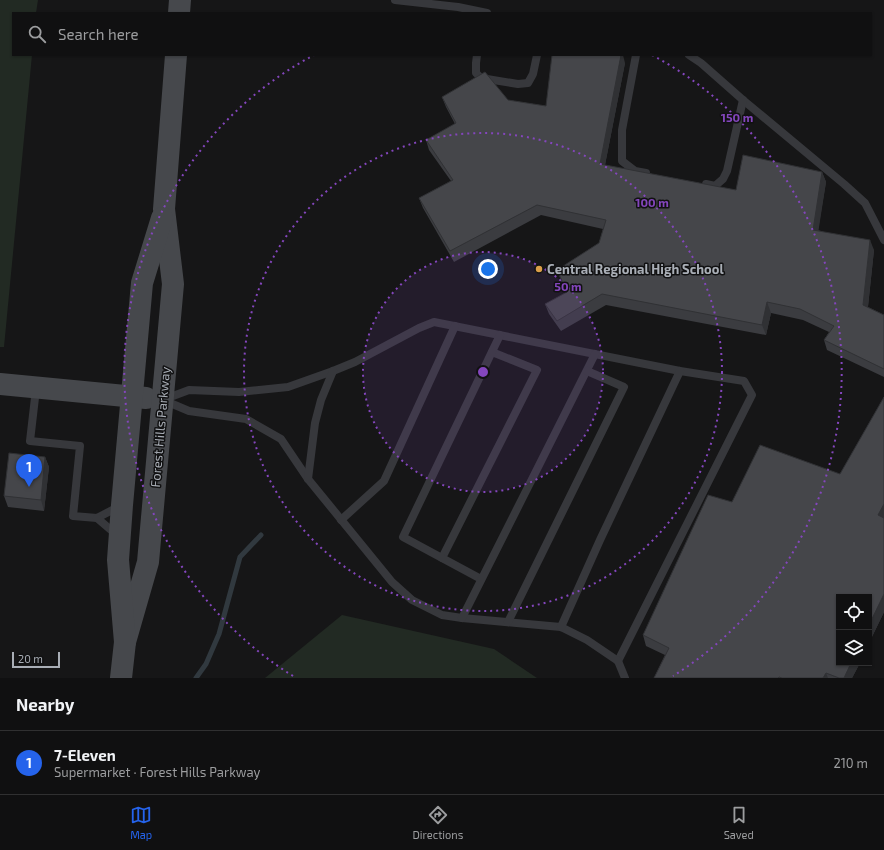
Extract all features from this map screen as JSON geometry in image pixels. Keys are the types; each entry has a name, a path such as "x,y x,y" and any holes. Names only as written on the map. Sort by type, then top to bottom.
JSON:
{"main road":[{"path":"179,12 180,0"},
{"name":"Forest Hills Parkway","path":"124,642 148,562 163,399 173,284 164,209 176,56"},
{"name":"Forest Hills Parkway","path":"121,678 124,642 118,560 142,283 164,209"},
{"path":"0,384 163,399"}],"lane":[{"path":"395,0 458,7 480,12"},
{"path":"477,56 476,73 481,78 518,84 528,83 534,74 537,56"},
{"path":"636,56 622,130 622,161 635,171 657,175"},
{"path":"690,56 701,63 866,203 884,240"},
{"path":"701,183 715,186 723,180 727,171 743,100"},
{"path":"163,399 188,390 239,392 288,387 355,362 419,328 434,322 680,371 744,381 752,395 618,661"},
{"path":"342,520 384,481 455,326"},
{"path":"481,579 403,537 500,335"},
{"path":"442,558 537,370 492,352"},
{"path":"462,618 596,354"},
{"path":"308,479 315,423 321,400 333,371"},
{"path":"508,622 624,387 587,371"},
{"path":"561,628 600,540 680,371"},
{"path":"36,388 30,441 80,446 73,516 97,518 122,505"},
{"path":"163,399 189,411 246,419 281,439 308,479 392,582 412,600 442,615 561,628 587,640 618,661 625,678"},
{"path":"97,518 120,537"}],"shaded area":[{"path":"0,0 38,0 36,12 12,12 12,56 32,56 4,347 0,347"},
{"path":"342,615 494,649 537,678 265,678"}],"building":[{"path":"552,56 621,56 600,164 736,190 743,155 822,172 813,230 870,240 863,305 884,315 884,369 824,340 834,326 800,309 767,302 762,325 602,294 557,321 545,304 567,292 557,270 599,243 606,220 537,205 450,251 419,198 453,180 426,140 456,123 442,97 485,72 508,100 546,106"},
{"path":"884,397 884,504 878,515 884,518 884,594 872,619 872,594 836,594 836,666 850,666 844,678 839,678 826,673 823,678 654,678 669,648 643,635 708,495 732,502 760,445 840,474"},
{"path":"9,453 45,457 41,500 4,496"}],"waterway":[{"path":"196,678 206,664 219,634 240,557 261,535"}],"place":[{"name":"Central Regional High School","path":"539,269"},
{"name":"7-Eleven","path":"29,487"}]}
